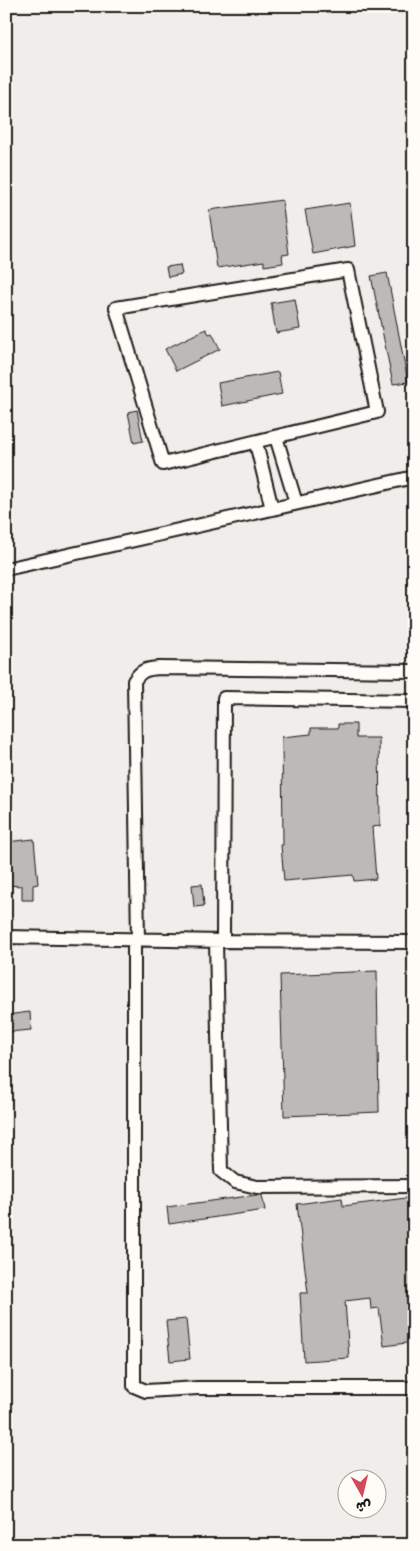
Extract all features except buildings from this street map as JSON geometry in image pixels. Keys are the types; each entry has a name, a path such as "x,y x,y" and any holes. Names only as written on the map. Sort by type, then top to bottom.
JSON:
{"street":[{"path":"348,270 377,412 276,437 163,464 116,308 348,270"},
{"path":"276,437 296,503"},
{"path":"256,443 272,509"},
{"path":"6,569 414,477"},
{"path":"414,672 159,668 145,669 134,680 136,939 134,1386 146,1391 198,1388 414,1388"},
{"path":"414,701 224,698 219,941 221,1172 235,1182 257,1187 414,1186"},
{"path":"6,937 414,942"}]}
